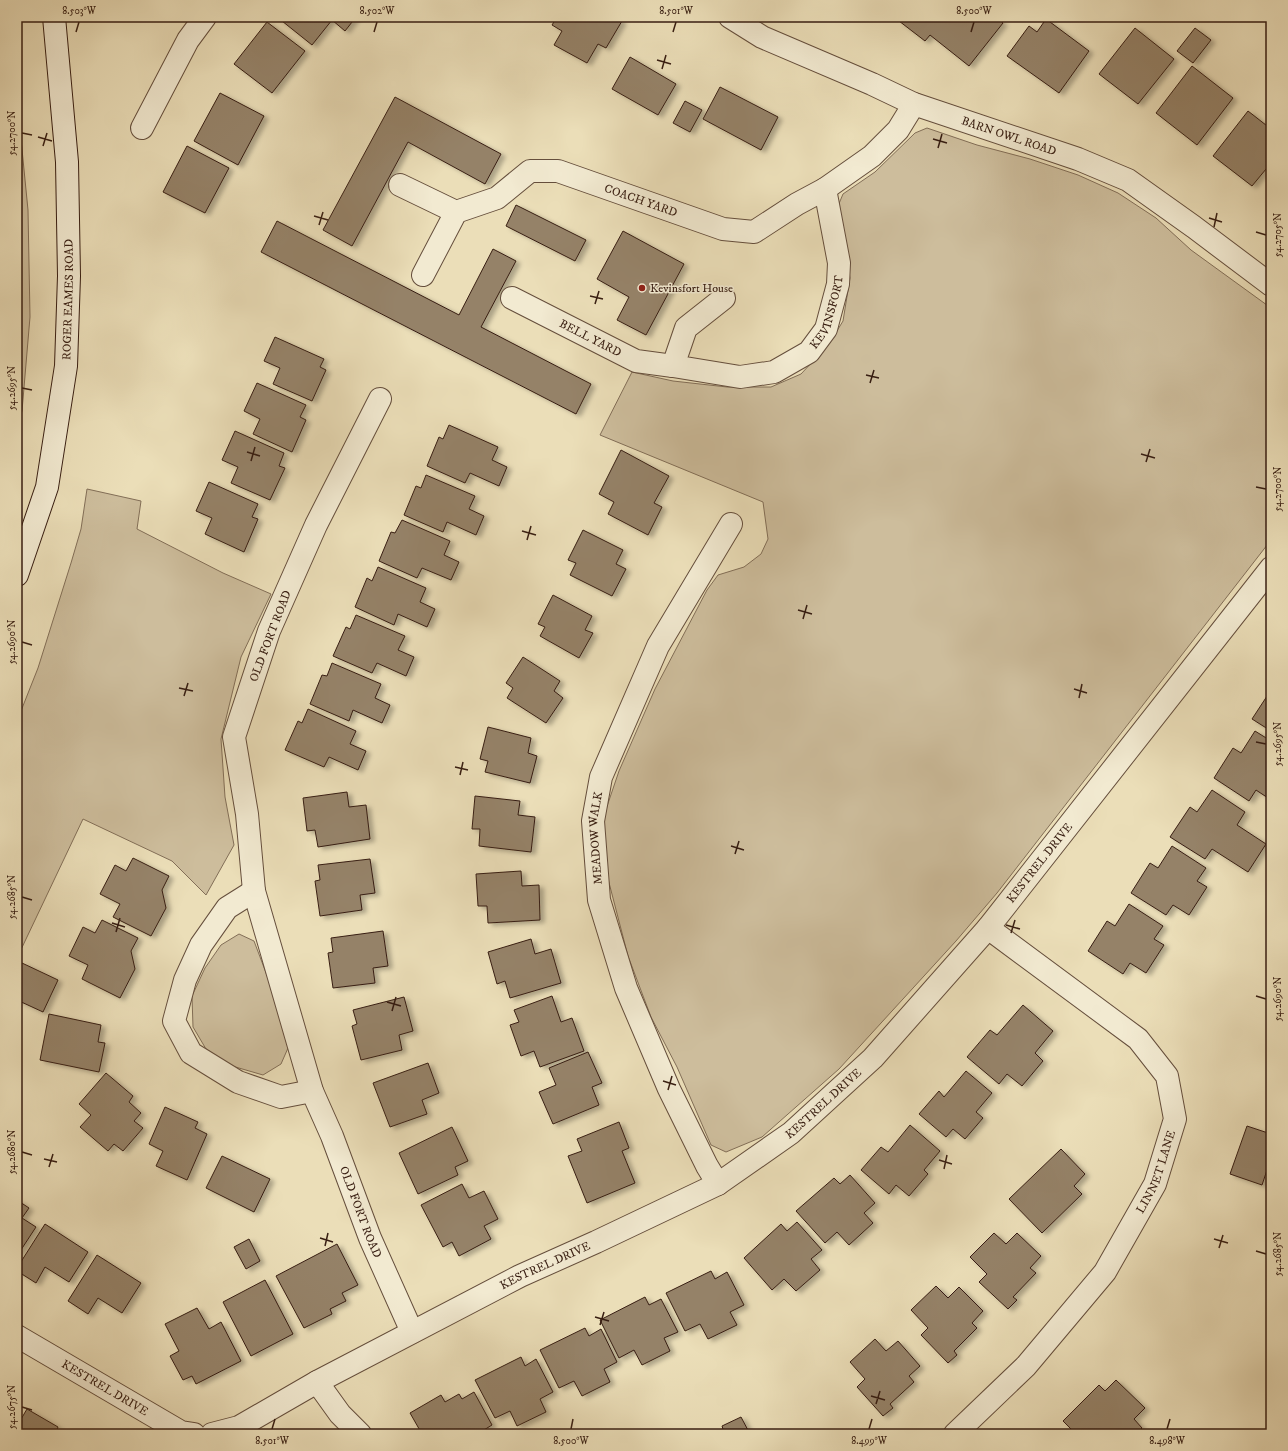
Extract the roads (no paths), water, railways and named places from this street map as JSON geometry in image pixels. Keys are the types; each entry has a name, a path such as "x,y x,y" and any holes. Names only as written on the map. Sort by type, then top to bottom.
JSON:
{"street":[{"name":"ROGER EAMES ROAD","path":"17,575 47,487 66,366 69,276 67,162 54,17"},
{"path":"142,128 188,40 205,17"},
{"name":"BARN OWL ROAD","path":"730,17 762,37 872,84 914,104 1078,159 1128,180 1271,285"},
{"path":"825,189 872,156 898,130 914,104"},
{"name":"COACH YARD","path":"456,212 497,198 530,171 558,171 723,229 754,232 797,204 825,189"},
{"path":"400,185 456,212 422,275"},
{"name":"KEVINSFORT","path":"673,366 740,377 774,372 809,352 826,329 838,284 840,263 825,189"},
{"name":"BELL YARD","path":"512,298 636,361 673,366"},
{"path":"673,366 686,328 724,298"},
{"name":"OLD FORT ROAD","path":"380,399 316,525 270,631 234,737 246,814 254,891 312,1091 332,1136 370,1238 412,1332"},
{"name":"MEADOW WALK","path":"718,1184 707,1166 669,1088 626,988 598,900 593,821 601,777 658,646 731,524"},
{"name":"KESTREL DRIVE","path":"212,1434 239,1426 318,1382 520,1276 718,1184 791,1133 873,1058 988,928 1271,568"},
{"path":"254,891 227,908 201,945 185,980 174,1021 191,1053 238,1082 281,1097 312,1091"},
{"name":"LINNET LANE","path":"955,1434 1026,1366 1105,1272 1155,1184 1175,1120 1167,1076 1138,1039 988,928"},
{"name":"KESTREL DRIVE","path":"17,1336 181,1432 194,1434"},
{"path":"318,1382 340,1414 360,1434"}],"place":[{"name":"Kevinsfort House","path":"642,288"}]}
